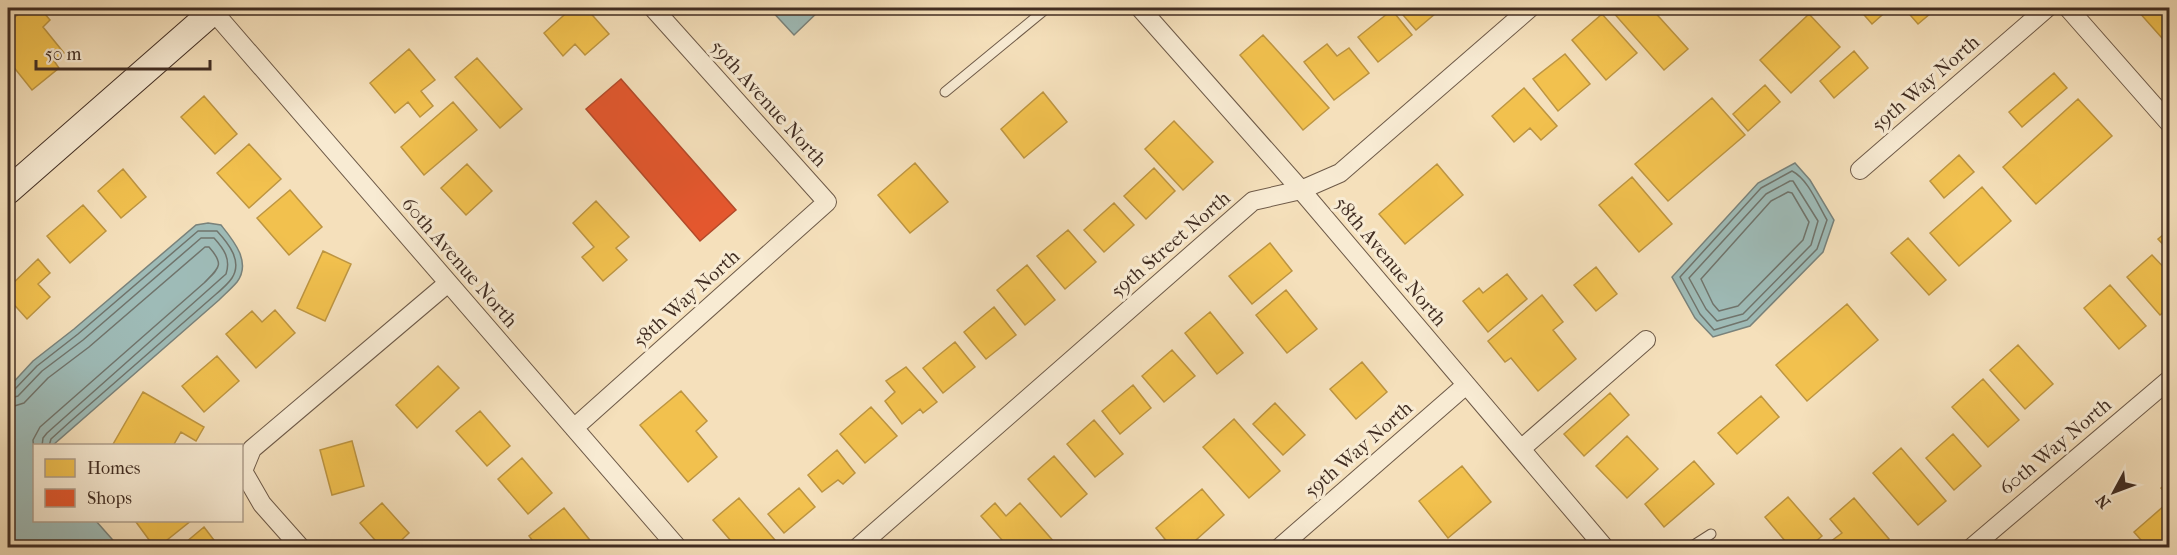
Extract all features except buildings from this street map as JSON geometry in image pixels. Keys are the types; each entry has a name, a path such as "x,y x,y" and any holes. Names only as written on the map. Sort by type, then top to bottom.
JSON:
{"street":[{"name":"59th Avenue North","path":"653,8 827,202"},
{"name":"58th Avenue North","path":"1140,8 1301,190 1605,548"},
{"name":"59th Street North","path":"857,548 1253,201 1301,190 1340,173 1530,8"},
{"name":"59th Way North","path":"1860,170 2047,8"},
{"path":"2068,8 2169,124"},
{"path":"8,191 213,9"},
{"name":"60th Avenue North","path":"213,9 678,548"},
{"name":"58th Way North","path":"574,428 827,202"},
{"path":"301,548 262,504 243,471 252,449 448,283"},
{"path":"1521,449 1646,340"},
{"name":"60th Way North","path":"1971,548 2169,379"},
{"name":"59th Way North","path":"1279,548 1466,385"}],"lane":[{"path":"945,92 1047,8"},
{"path":"1689,548 1711,534"}],"water":[{"path":"769,8 822,8 794,35"},
{"path":"1795,163 1810,180 1834,220 1823,252 1750,326 1713,337 1695,318 1672,277 1758,183"},
{"path":"208,223 221,225 231,237 242,259 243,267 237,282 54,444 33,444 33,522 97,522 119,547 12,547 8,541 8,388 33,361 196,225"}]}
